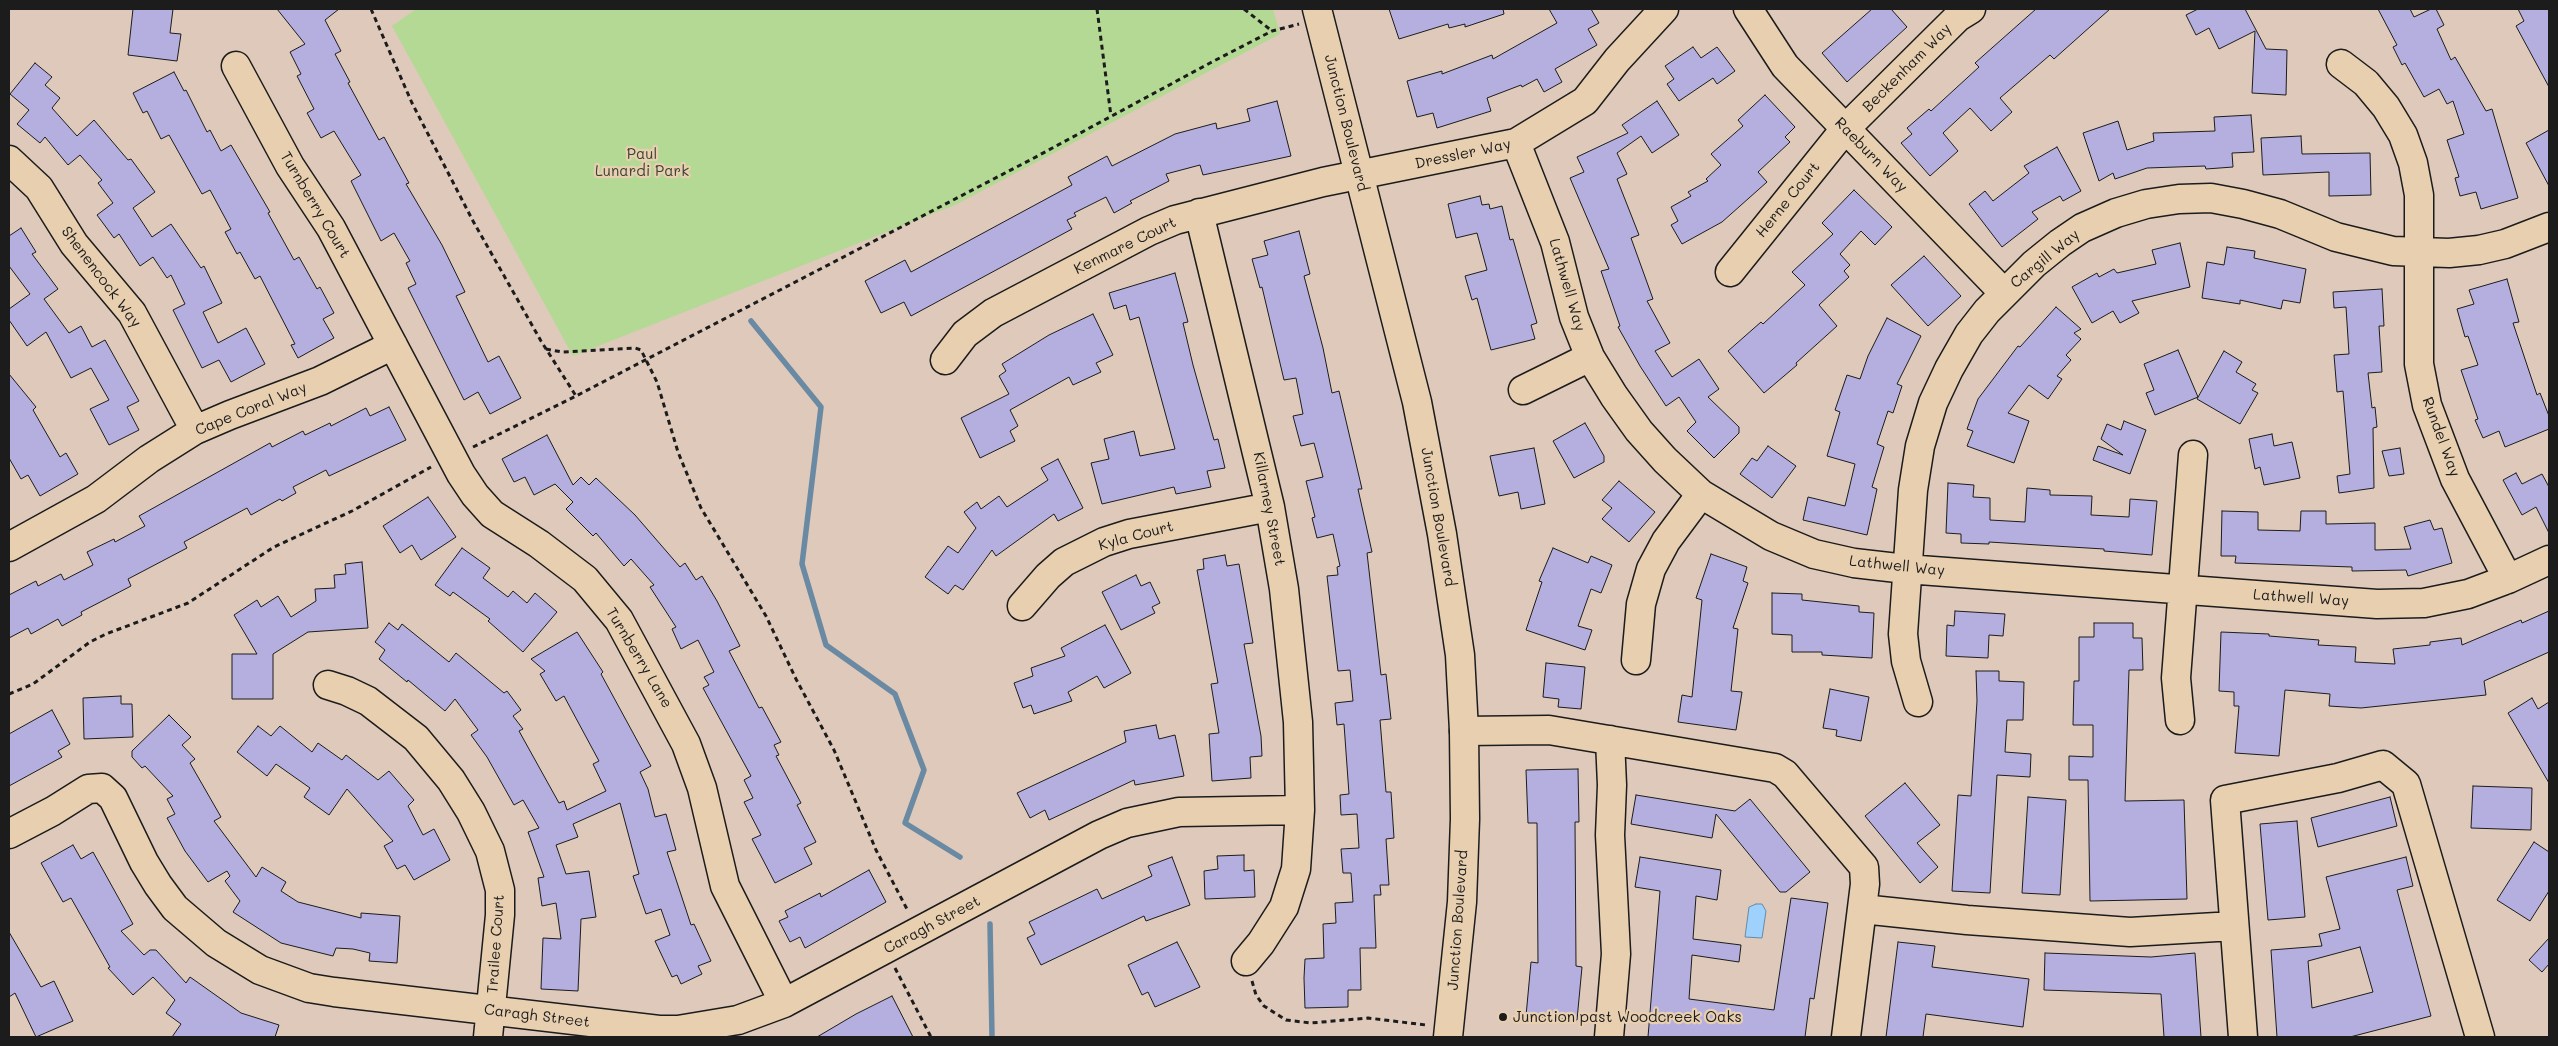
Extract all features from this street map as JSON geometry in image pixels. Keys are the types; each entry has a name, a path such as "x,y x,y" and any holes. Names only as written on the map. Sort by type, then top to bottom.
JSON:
{"street":[{"name":"Dressler Way","path":"1360,175 1516,143 1585,101 1646,26 1664,9"},
{"name":"Raeburn Way","path":"1748,9 1785,66 2004,292"},
{"name":"Beckenham Way","path":"1845,129 1958,17 1970,9"},
{"name":"Junction Boulevard","path":"1319,14 1417,402 1441,525 1460,655 1464,731 1465,819 1462,902 1449,1032"},
{"name":"Rundel Way","path":"2341,64 2366,83 2386,108 2402,135 2412,163 2419,195 2419,354 2427,405 2455,479 2508,579"},
{"name":"Turnberry Court","path":"236,66 290,166 331,228 393,345"},
{"name":"Herne Court","path":"1730,272 1845,129"},
{"name":"Lathwell Way","path":"1516,143 1555,242 1574,317 1590,358 1639,431 1665,460 1701,494 1771,536 1814,554 1854,563 1906,569 2377,604 2414,603 2468,594 2508,579 2549,560"},
{"name":"Shenencock Way","path":"9,160 38,188 74,244 132,313 195,430"},
{"name":"Kenmare Court","path":"945,360 965,334 993,313 1149,232 1199,213 1360,175"},
{"name":"Cargill Way","path":"1918,702 1906,661 1903,634 1906,569 1913,490 1920,446 1933,403 1949,369 1969,334 2004,292 2034,264 2082,228 2116,213 2146,204 2179,199 2211,198 2243,204 2368,247 2420,253 2479,250 2505,244 2549,227"},
{"name":"Killarney Street","path":"1199,213 1270,507 1284,589 1298,722 1299,845 1291,889 1274,925 1246,961"},
{"name":"Cape Coral Way","path":"10,543 96,499 149,459 195,430 320,381 393,345"},
{"name":"Turnberry Lane","path":"393,345 452,458 475,496 492,514 566,563 585,579 619,620 677,723 702,788 714,847 725,886 784,1002"},
{"path":"1523,390 1590,358"},
{"path":"2180,720 2176,678 2193,455"},
{"path":"1636,660 1641,604 1651,569 1666,541 1701,494"},
{"name":"Kyla Court","path":"1022,606 1048,576 1082,552 1104,542 1129,534 1270,507"},
{"name":"Trailee Court","path":"328,685 368,701 416,738 451,780 471,812 490,851 500,890 500,915 488,1037"},
{"path":"1464,731 1549,730 1775,768 1785,774 1864,867 1866,875 1846,1037"},
{"path":"1609,1037 1616,954 1610,835 1612,784 1610,740"},
{"path":"2243,1037 2225,800 2338,778 2383,765 2406,784 2473,1035"},
{"name":"Caragh Street","path":"9,834 53,811 88,788 102,788 113,798 144,862 176,908 209,937 237,957 268,973 309,988 490,1011 659,1030 678,1030 738,1020 784,1002 1099,835 1127,823 1179,812 1300,810"},
{"path":"1862,909 1967,920 2130,932 2234,926"}],"path":[{"path":"371,9 412,103 473,221 546,349 576,396"},
{"path":"1097,9 1111,116"},
{"path":"1244,9 1272,31"},
{"path":"9,694 32,684 98,638 188,603 274,547 352,511 646,360 1272,31 1319,14"},
{"path":"546,349 562,352 635,348 641,350 657,382 678,452 698,502 766,616 796,679 834,750 895,888 919,932"},
{"path":"885,949 932,1037"},
{"path":"1246,961 1260,1001 1269,1011 1286,1020 1312,1023 1368,1018 1449,1032"}],"green space":[{"name":"Paul Lunardi Park","path":"416,9 1273,9 1280,34 955,205 573,356 392,26"}],"water":[{"path":"1762,904 1766,911 1762,938 1745,937 1749,907"}],"building":[{"path":"133,9 173,9 170,33 181,34 177,61 128,55"},
{"path":"277,9 339,9 325,20 341,51 335,54 350,82 348,83 379,140 384,137 409,183 406,184 442,245 465,292 456,296 488,362 499,356 521,398 490,414 478,392 464,400 408,288 416,284 406,263 410,261 394,233 381,241 351,181 361,175 334,131 321,138 307,113 314,109 297,76 301,74 290,52 305,44"},
{"path":"1389,9 1503,9 1504,14 1465,27 1465,24 1449,28 1448,24 1399,39"},
{"path":"1549,9 1591,9 1599,23 1588,29 1597,45 1555,69 1562,82 1544,92 1537,79 1522,87 1521,85 1487,98 1491,111 1437,128 1433,113 1417,117 1407,81 1442,71 1442,74 1492,55 1493,59 1557,23"},
{"path":"1872,9 1891,9 1907,27 1847,82 1822,53"},
{"path":"2036,9 2110,9 2054,59 2050,55 2000,98 2012,112 1991,131 1970,108 1943,133 1958,151 1930,176 1901,143 1912,134 1907,128 1929,109 1931,111 1979,67 1975,63"},
{"path":"2198,9 2245,9 2266,49 2287,50 2286,95 2252,93 2255,31 2219,49 2209,28 2196,35 2186,15"},
{"path":"2378,9 2410,9 2414,17 2431,9 2436,9 2444,25 2437,29 2451,60 2455,57 2486,111 2492,109 2518,198 2481,209 2476,192 2460,196 2455,178 2459,177 2447,140 2464,134 2453,101 2447,104 2439,89 2424,97 2405,63 2402,65 2393,47 2397,45"},
{"path":"2518,9 2549,9 2549,87 2516,26 2524,21"},
{"path":"1693,47 1701,58 1717,47 1735,71 1717,84 1713,78 1679,101 1667,84 1674,79 1665,66"},
{"path":"35,63 52,77 45,85 60,98 52,108 77,136 94,120 128,160 131,159 155,192 133,208 152,237 171,224 201,268 204,266 222,303 203,312 218,343 246,328 265,364 231,382 219,360 202,368 173,310 185,304 171,275 167,278 153,257 140,266 119,234 114,238 97,215 113,203 98,183 102,180 80,155 68,165 45,137 40,143 17,124 29,110 10,94"},
{"path":"174,72 184,91 186,90 207,132 210,130 221,151 231,145 270,212 268,213 294,260 299,257 317,289 320,287 334,313 323,319 334,338 298,358 291,345 295,344 260,276 255,279 240,252 237,254 225,232 231,229 210,190 202,194 169,135 161,139 147,111 143,113 133,93"},
{"path":"1765,95 1795,127 1785,137 1790,142 1758,172 1767,182 1722,222 1682,244 1671,225 1678,221 1671,207 1691,196 1688,192 1708,181 1706,179 1721,165 1711,154 1743,126 1738,120"},
{"path":"1277,101 1291,156 1203,175 1200,165 1166,174 1169,181 1130,201 1132,203 1114,213 1106,197 1074,213 1076,216 1067,220 1072,229 911,316 904,302 881,313 865,281 905,260 911,272 1072,185 1068,177 1107,156 1112,166 1175,134 1216,123 1217,129 1250,121 1247,109"},
{"path":"1657,101 1679,135 1652,153 1641,136 1617,153 1627,174 1617,179 1639,235 1631,238 1653,299 1647,301 1670,343 1655,351 1672,377 1699,359 1719,389 1708,397 1739,427 1739,433 1714,458 1687,431 1696,422 1679,397 1666,406 1618,327 1620,326 1601,271 1609,269 1570,178 1584,172 1577,157 1628,133 1622,125"},
{"path":"2251,115 2254,152 2232,153 2233,167 2206,169 2205,166 2147,168 2115,179 2113,173 2099,181 2083,133 2118,121 2127,150 2154,141 2153,133 2215,131 2214,117"},
{"path":"2549,130 2549,186 2526,143"},
{"path":"2301,136 2302,154 2370,153 2371,195 2329,196 2329,172 2263,175 2261,138"},
{"path":"2057,147 2081,191 2063,201 2060,196 2032,212 2038,219 2002,247 1969,204 1985,191 1993,201 2029,173 2024,166"},
{"path":"1854,190 1892,227 1875,245 1861,231 1840,254 1850,265 1844,271 1849,277 1819,305 1837,326 1796,363 1797,365 1764,393 1728,351 1761,322 1763,324 1805,285 1792,272 1833,234 1822,223"},
{"path":"1480,196 1482,205 1489,204 1490,209 1502,206 1510,240 1513,239 1537,323 1531,325 1535,339 1491,350 1477,298 1472,300 1465,276 1487,270 1477,233 1456,238 1448,204"},
{"path":"21,228 36,252 32,254 58,289 44,299 69,333 81,326 92,347 105,340 139,401 127,407 139,430 109,445 90,409 109,400 91,368 71,378 46,332 27,346 9,320 9,309 30,294 9,266 9,236"},
{"path":"1299,231 1310,274 1304,276 1323,348 1332,393 1339,391 1362,489 1358,489 1372,552 1367,553 1381,675 1386,674 1391,719 1380,720 1386,792 1391,792 1394,838 1386,839 1389,885 1380,885 1381,895 1374,895 1376,948 1360,948 1361,990 1348,990 1348,1007 1305,1008 1304,978 1305,959 1324,958 1323,924 1336,923 1335,903 1353,902 1351,873 1343,873 1341,849 1359,848 1357,814 1341,815 1340,795 1349,794 1344,724 1337,725 1335,703 1353,701 1350,670 1338,671 1327,576 1338,575 1337,567 1340,566 1333,534 1317,538 1312,518 1315,517 1306,481 1323,477 1314,443 1301,446 1293,416 1303,414 1296,378 1284,380 1262,287 1260,288 1252,259 1268,255 1264,241"},
{"path":"2180,243 2190,287 2132,301 2139,313 2120,323 2113,311 2092,323 2072,287 2097,273 2099,277 2114,269 2117,273 2156,264 2152,250"},
{"path":"2227,247 2255,251 2254,258 2306,269 2300,303 2283,300 2281,309 2240,300 2240,304 2202,298 2207,262 2224,265"},
{"path":"1924,256 1961,296 1928,326 1891,285"},
{"path":"1175,273 1188,322 1183,323 1193,365 1214,440 1218,439 1225,468 1207,471 1211,487 1176,494 1174,487 1102,504 1091,463 1109,459 1104,439 1134,431 1140,456 1175,449 1139,317 1130,320 1126,305 1114,309 1109,293"},
{"path":"2507,279 2519,322 2513,323 2537,395 2540,393 2549,416 2549,429 2505,447 2499,431 2483,438 2475,420 2478,419 2461,370 2478,365 2468,336 2465,337 2457,309 2474,304 2469,290"},
{"path":"2382,289 2384,326 2379,326 2382,372 2368,373 2372,408 2375,407 2377,427 2373,428 2374,488 2339,493 2337,476 2350,474 2343,391 2337,392 2334,355 2349,354 2346,307 2334,308 2333,292"},
{"path":"2056,307 2081,329 2074,333 2081,339 2066,355 2071,360 2057,376 2062,379 2048,399 2029,385 2008,413 2029,421 2014,463 1967,446 1973,431 1967,429 1978,399 2018,346 2020,347"},
{"path":"1093,314 1113,355 1096,363 1101,372 1073,385 1069,377 1010,410 1018,426 1010,431 1015,441 980,458 961,418 1009,394 999,376 1006,371 1002,364 1049,335"},
{"path":"1887,318 1921,336 1897,384 1902,386 1893,413 1888,411 1877,444 1884,447 1872,487 1877,489 1867,535 1803,520 1808,497 1845,506 1855,464 1827,456 1840,412 1835,410 1847,375 1860,379 1868,356"},
{"path":"2178,350 2198,397 2155,415 2146,393 2154,390 2144,364"},
{"path":"2224,351 2242,362 2236,372 2256,384 2252,390 2258,393 2240,424 2197,399"},
{"path":"9,374 36,407 33,410 60,457 66,453 78,474 40,496 28,475 21,479 9,458"},
{"path":"389,407 406,440 329,476 326,470 293,487 296,493 282,501 280,499 251,515 247,508 184,542 187,548 128,579 131,586 81,612 82,615 62,626 58,619 31,634 28,628 9,638 9,595 36,581 38,586 61,574 64,580 93,565 87,552 114,539 115,542 145,526 139,516 270,443 272,447 303,431 305,435 330,423 331,426 366,408 370,416"},
{"path":"2124,421 2146,430 2130,474 2093,460 2098,446 2123,455 2101,439 2107,424 2121,430"},
{"path":"1585,423 1604,456 1604,462 1574,478 1553,441"},
{"path":"2272,434 2274,446 2292,442 2300,478 2264,485 2260,467 2255,469 2249,439"},
{"path":"547,435 573,485 581,477 589,485 596,478 635,515 680,567 685,563 696,580 702,576 740,646 729,651 759,708 762,707 781,742 774,745 779,755 776,756 801,803 797,805 816,842 804,848 812,864 775,883 752,839 761,835 744,802 753,798 744,780 751,776 703,688 709,685 704,677 714,672 698,640 681,649 672,629 676,627 650,587 654,585 631,559 624,566 596,533 593,536 566,509 573,502 555,484 534,495 525,477 514,482 502,459"},
{"path":"1768,446 1796,466 1772,498 1740,474 1752,458 1757,461"},
{"path":"1534,448 1545,504 1521,509 1518,492 1499,496 1490,456"},
{"path":"2400,448 2404,474 2389,476 2382,451"},
{"path":"1058,459 1083,508 1058,521 1054,514 996,556 992,550 963,590 955,585 948,594 925,577 948,546 958,553 976,528 964,512 977,502 981,509 999,496 1007,507 1048,480 1041,468"},
{"path":"2516,473 2522,484 2542,474 2549,487 2549,533 2536,507 2522,515 2503,480"},
{"path":"1619,481 1655,512 1629,542 1602,519 1612,508 1602,500"},
{"path":"1948,483 1974,485 1973,497 1990,498 1990,520 2025,522 2027,488 2050,490 2050,495 2092,496 2091,515 2129,517 2130,499 2157,501 2152,555 2104,551 2104,549 1989,542 1989,544 1961,543 1961,534 1946,533"},
{"path":"428,497 456,537 421,560 412,545 400,553 383,526"},
{"path":"2222,511 2258,512 2258,530 2300,531 2301,511 2326,511 2326,524 2375,523 2375,550 2411,549 2404,527 2430,520 2434,530 2442,528 2452,563 2408,576 2406,570 2352,571 2352,567 2235,563 2236,556 2221,556"},
{"path":"462,548 490,568 483,578 508,597 513,591 527,603 535,593 557,612 523,652 488,621 490,619 453,592 450,596 435,585"},
{"path":"1553,548 1588,563 1591,556 1612,565 1601,593 1591,589 1578,626 1592,630 1585,650 1526,630 1542,582 1539,581"},
{"path":"1711,554 1747,567 1743,581 1748,583 1733,628 1738,629 1731,691 1742,692 1736,730 1678,722 1682,695 1692,697 1702,600 1696,598"},
{"path":"1225,555 1227,566 1239,564 1253,643 1244,644 1261,736 1262,756 1250,757 1251,778 1212,781 1209,734 1219,733 1211,684 1218,683 1197,570 1204,569 1203,559"},
{"path":"362,562 368,628 308,632 273,654 273,699 232,699 232,654 257,654 234,615 257,600 261,607 278,596 291,617 316,601 315,589 335,588 334,575 346,574 345,564"},
{"path":"1136,575 1141,586 1150,582 1160,603 1152,607 1155,613 1121,630 1102,592"},
{"path":"1772,593 1802,594 1802,600 1859,606 1859,612 1874,613 1872,658 1822,655 1822,652 1792,652 1792,635 1772,634"},
{"path":"1955,611 2005,614 2003,636 1989,635 1988,658 1946,656 1947,625 1954,626"},
{"path":"2549,611 2549,652 2484,681 2486,695 2361,708 2329,706 2330,694 2285,690 2279,756 2235,753 2239,706 2234,706 2234,692 2219,691 2221,632 2269,634 2269,636 2319,640 2318,645 2356,647 2355,662 2395,664 2393,649 2430,645 2430,642 2461,638 2462,645 2521,620 2522,623"},
{"path":"389,623 398,630 402,624 449,662 456,653 504,693 507,691 521,710 513,716 523,729 519,731 559,803 564,801 567,810 606,791 593,764 599,761 564,696 556,701 540,674 545,671 531,659 577,632 603,672 601,674 651,766 640,772 648,789 655,817 666,814 676,850 667,852 691,925 694,924 711,961 698,966 702,974 681,984 677,975 672,977 655,941 670,935 661,909 646,914 633,876 639,874 620,803 573,824 578,837 556,845 566,874 589,871 596,917 581,919 578,991 541,989 543,938 561,939 556,903 542,906 538,878 544,877 528,832 539,828 523,800 514,805 487,757 471,735 478,730 455,699 445,711 379,659 385,650 375,642"},
{"path":"2094,623 2133,623 2133,638 2142,638 2143,670 2129,670 2125,801 2184,800 2187,899 2090,901 2088,780 2069,780 2069,756 2093,757 2093,725 2073,725 2074,681 2079,681 2079,637 2094,637"},
{"path":"1105,625 1131,673 1104,688 1097,676 1068,692 1072,701 1034,714 1031,705 1023,708 1014,683 1033,676 1031,668 1065,656 1061,648"},
{"path":"1546,663 1585,667 1581,709 1558,707 1559,699 1543,697"},
{"path":"1976,671 1999,671 1999,681 2024,682 2023,720 2007,720 2005,752 2031,754 2030,777 1997,775 1990,893 1952,891 1958,795 1971,796 1977,701"},
{"path":"1830,689 1869,697 1861,741 1836,736 1837,730 1823,728"},
{"path":"121,696 121,704 132,704 133,737 84,739 83,698"},
{"path":"2532,698 2538,709 2549,702 2549,783 2508,713"},
{"path":"52,710 70,744 58,751 62,757 9,786 9,734"},
{"path":"169,715 191,737 182,745 195,759 190,763 221,817 214,821 256,877 262,867 286,882 281,891 298,902 361,918 361,913 400,916 397,963 369,961 370,953 353,949 336,948 333,956 281,943 233,912 240,901 225,881 230,876 227,871 208,882 185,851 167,818 175,814 167,799 173,796 145,766 142,768 132,757 132,751"},
{"path":"1156,725 1159,739 1175,735 1184,776 1135,785 1134,780 1049,820 1045,810 1030,818 1017,793 1126,742 1124,731"},
{"path":"258,726 271,736 280,726 312,752 318,743 342,760 346,755 378,780 389,771 414,800 408,806 423,835 434,829 450,860 414,880 405,865 397,869 384,846 393,841 347,789 329,815 304,797 310,788 276,764 267,776 237,752"},
{"path":"1578,769 1579,822 1575,822 1576,966 1582,967 1577,1020 1526,1016 1531,962 1538,963 1537,823 1528,823 1526,770"},
{"path":"1905,783 1940,825 1917,843 1938,867 1920,883 1865,816"},
{"path":"2473,786 2532,788 2531,830 2471,828"},
{"path":"1636,795 1735,811 1750,799 1810,872 1786,892 1780,892 1716,814 1712,838 1631,824"},
{"path":"2028,797 2066,800 2060,895 2022,893"},
{"path":"2390,797 2397,826 2318,847 2311,818"},
{"path":"2297,821 2305,917 2268,920 2260,824"},
{"path":"2534,842 2549,852 2549,891 2530,921 2497,900"},
{"path":"73,845 81,859 93,852 133,924 121,931 144,955 150,950 156,950 186,983 190,977 241,1013 279,1025 275,1037 172,1037 181,1024 166,1013 175,1000 153,977 133,995 108,968 110,967 71,898 63,902 41,863"},
{"path":"1244,855 1244,871 1254,870 1255,897 1205,899 1204,871 1218,869 1217,856"},
{"path":"1172,857 1190,905 1146,921 1144,916 1041,965 1027,938 1035,934 1029,922 1097,889 1102,899 1152,876 1148,866"},
{"path":"1640,857 1721,870 1717,900 1696,896 1693,939 1741,945 1739,962 1692,955 1689,999 1774,1010 1791,898 1828,903 1814,999 1810,998 1805,1037 1648,1037 1660,891 1635,887"},
{"path":"2406,857 2413,886 2397,890 2431,1016 2350,1037 2277,1037 2271,950 2322,946 2319,934 2340,929 2326,877","holes":["2360,947 2373,992 2312,1008 2308,961"]},
{"path":"869,870 886,902 805,948 800,937 790,942 779,921 788,917 785,911 820,893 821,897"},
{"path":"9,932 41,987 54,981 73,1021 36,1037 15,993 9,997"},
{"path":"2549,938 2549,964 2542,972 2529,960"},
{"path":"1177,942 1200,987 1155,1007 1148,992 1142,995 1128,965"},
{"path":"1898,942 1935,946 1932,967 2029,979 2023,1027 1926,1014 1923,1037 1886,1037"},
{"path":"2045,953 2151,957 2195,953 2201,1037 2164,1037 2161,994 2044,990"},
{"path":"892,996 913,1037 817,1037 856,1014"}],"waterway":[{"path":"751,321 821,407 802,564 826,645 895,694 924,770 905,823 960,857"},
{"path":"990,924 992,1037"}],"place":[{"name":"Junction past Woodcreek Oaks","path":"1503,1017"}]}
